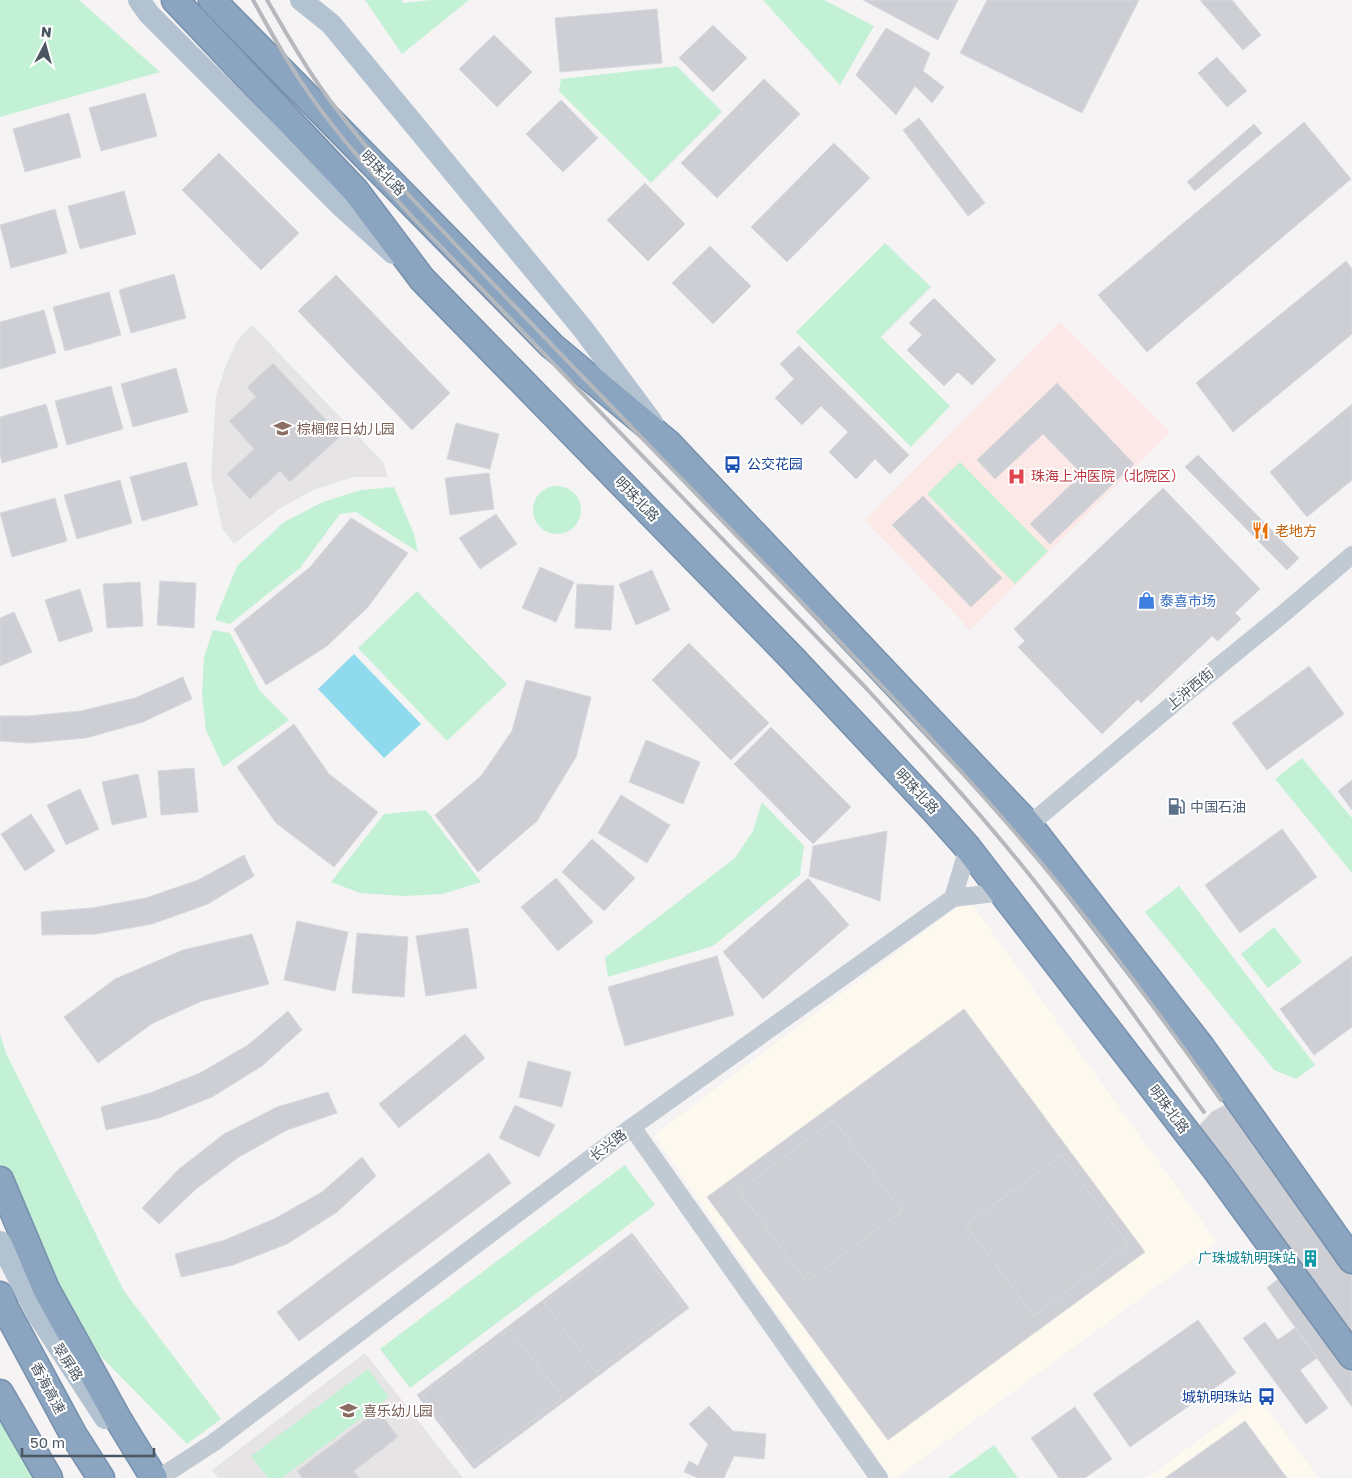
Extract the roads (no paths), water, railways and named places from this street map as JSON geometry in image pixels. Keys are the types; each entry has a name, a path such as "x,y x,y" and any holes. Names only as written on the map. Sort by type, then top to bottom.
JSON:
{"highway":[{"name":"明珠北路","path":"175,0 355,190 422,279 792,658 968,848 1216,1170 1352,1356"},
{"name":"明珠北路","path":"212,0 552,346 668,442 1029,825 1202,1048 1352,1260"},
{"path":"0,1180 46,1289 118,1419 154,1478"},
{"name":"香海高速","path":"0,1296 73,1434 101,1478"},
{"path":"0,1393 49,1478"}],"main road":[{"name":"明珠北路","path":"129,0 144,7 338,204 422,279"},
{"name":"明珠北路","path":"301,0 331,24 583,329 668,442"},
{"path":"316,0 331,24"},
{"name":"翠屏路","path":"0,1242 38,1315 144,1478"},
{"path":"0,1318 67,1439 91,1478"}],"street":[{"name":"上沖西街","path":"1029,825 1352,555"},
{"path":"953,898 968,848"},
{"name":"长兴路","path":"159,1478 213,1443 632,1127 953,898 1003,892"},
{"path":"632,1127 879,1478"}],"water":[{"path":"354,654 421,724 384,758 318,689"}],"railway":[{"path":"253,0 306,89 332,125 374,175 866,688 986,822 1070,927 1204,1112"},
{"path":"267,0 323,91 390,175 908,713 974,786 1036,856 1091,924 1221,1100"}],"place":[{"name":"棕榈假日幼儿园","path":"283,429"},
{"name":"公交花园","path":"733,464"},
{"name":"珠海上冲医院（北院区）","path":"1017,476"},
{"name":"老地方","path":"1261,531"},
{"name":"泰喜市场","path":"1146,601"},
{"name":"中国石油","path":"1176,807"},
{"name":"广珠城轨明珠站","path":"1310,1258"},
{"name":"城轨明珠站","path":"1266,1397"},
{"name":"喜乐幼儿园","path":"349,1411"}]}
